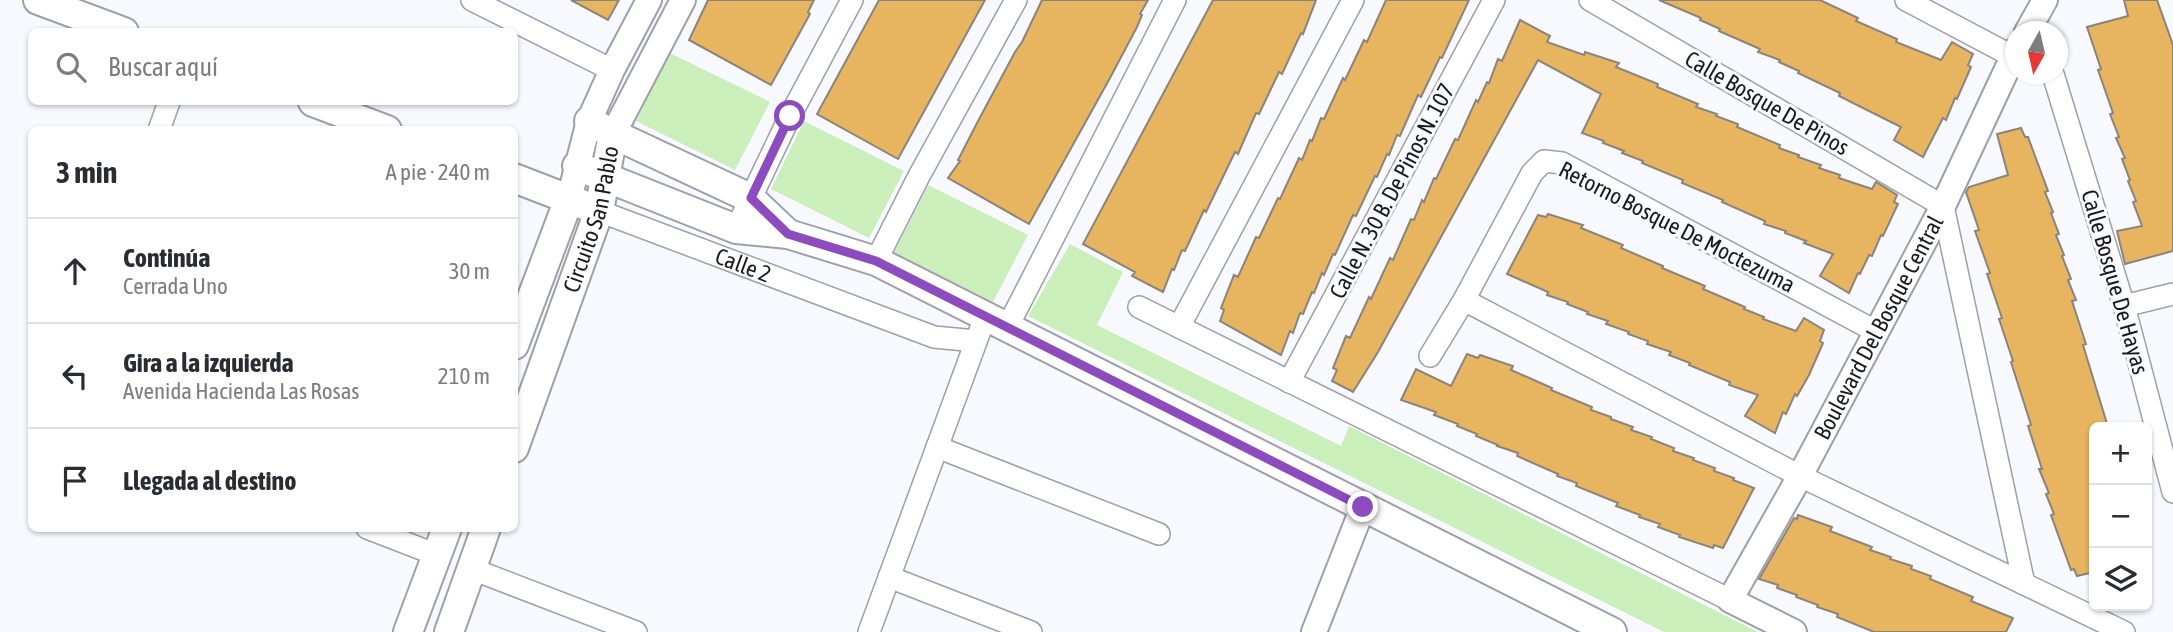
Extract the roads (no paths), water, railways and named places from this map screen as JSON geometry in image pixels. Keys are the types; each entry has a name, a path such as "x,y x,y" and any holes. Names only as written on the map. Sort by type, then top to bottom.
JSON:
{"main road":[{"path":"38,0 113,28"},
{"path":"320,105 369,126"},
{"path":"601,127 751,198 788,234"},
{"name":"Circuito San Pablo","path":"518,437 599,211 606,178 601,127"},
{"path":"577,166 736,229 788,234 876,261 989,328 1363,507 1612,632"},
{"name":"Calle 2","path":"518,180 599,211"},
{"name":"Circuito San Pablo","path":"518,334 569,199"},
{"path":"408,632 446,532"},
{"path":"449,632 485,532"}],"street":[{"path":"472,0 612,70"},
{"name":"Circuito San Pablo","path":"601,127 612,70 649,0"},
{"name":"Circuito San Pablo","path":"569,199 577,166 683,0"},
{"path":"736,229 790,116 852,0"},
{"path":"876,261 1016,0"},
{"path":"869,632 937,447 989,328 1175,0"},
{"path":"1179,327 1353,0"},
{"name":"Calle N. 30 B. De Pinos N. 107","path":"1289,382 1494,0"},
{"name":"Calle Bosque De Pinos","path":"1590,0 1943,206"},
{"path":"1906,0 2005,49"},
{"name":"Boulevard Del Bosque Central","path":"1730,600 1800,476 1943,206 2005,72"},
{"name":"Calle Bosque De Hayas","path":"2056,84 2168,451 2173,492"},
{"path":"160,126 168,105"},
{"name":"Retorno Bosque De Moctezuma","path":"1430,356 1464,300 1532,173 1544,162 1562,163 1877,332"},
{"path":"1943,206 2024,584"},
{"name":"Calle 2","path":"599,211 934,337 989,328"},
{"path":"2124,306 2173,294"},
{"path":"1464,300 1800,476 2124,632"},
{"path":"1139,307 1794,632"},
{"path":"937,447 1159,534"},
{"path":"1314,632 1363,507"},
{"path":"377,532 437,555"},
{"path":"471,569 636,632"},
{"path":"889,577 1031,632"}]}
